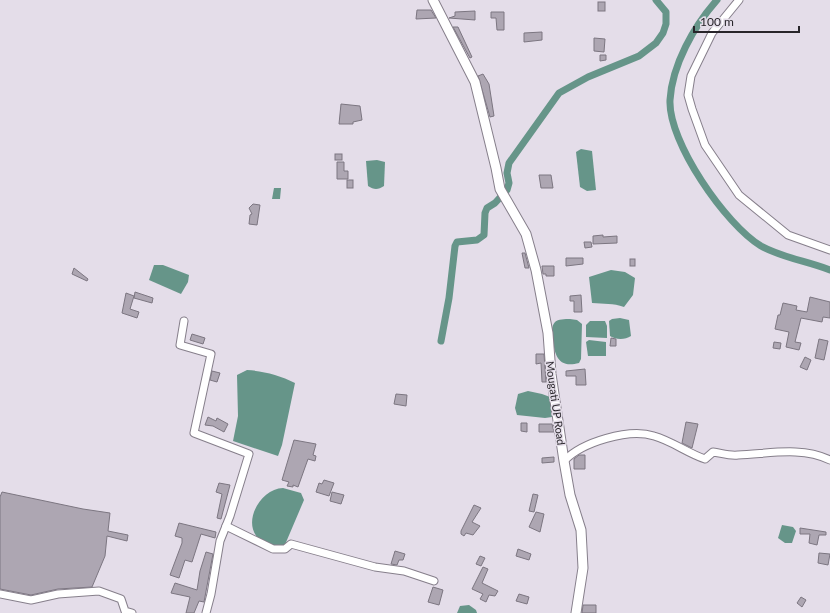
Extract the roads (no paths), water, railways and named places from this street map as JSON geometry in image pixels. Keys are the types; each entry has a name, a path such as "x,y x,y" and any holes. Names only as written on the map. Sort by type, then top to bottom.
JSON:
{"street":[{"name":"Mougati UP Road","path":"433,0 475,82 500,189 526,234 536,270 548,333 551,374 564,461 570,495 581,530 583,568 576,613"},
{"path":"739,0 712,33 691,76 688,95 692,109 705,144 739,195 788,235 830,250"},
{"path":"184,321 180,345 211,354 194,433 249,454 220,541 211,594 206,613"},
{"path":"564,461 571,453 586,446 618,436 634,433 654,436 684,452 705,459 713,452 738,455 784,452 810,453 830,460"},
{"path":"226,526 273,549 285,549 291,544 375,567 404,571 434,581"},
{"path":"0,594 31,600 58,594 100,591 121,599 125,611 132,613"}],"waterway":[{"path":"441,341 449,298 455,246 457,242 477,240 484,235 485,213 487,208 495,203 507,190 509,183 507,173 509,163 559,93 588,77 639,56 656,43 663,33 666,24 666,12 656,0"},
{"path":"717,0 708,10 693,34 675,73 670,100 672,117 678,138 702,181 716,202 747,235 761,246 769,250 830,270"}]}
